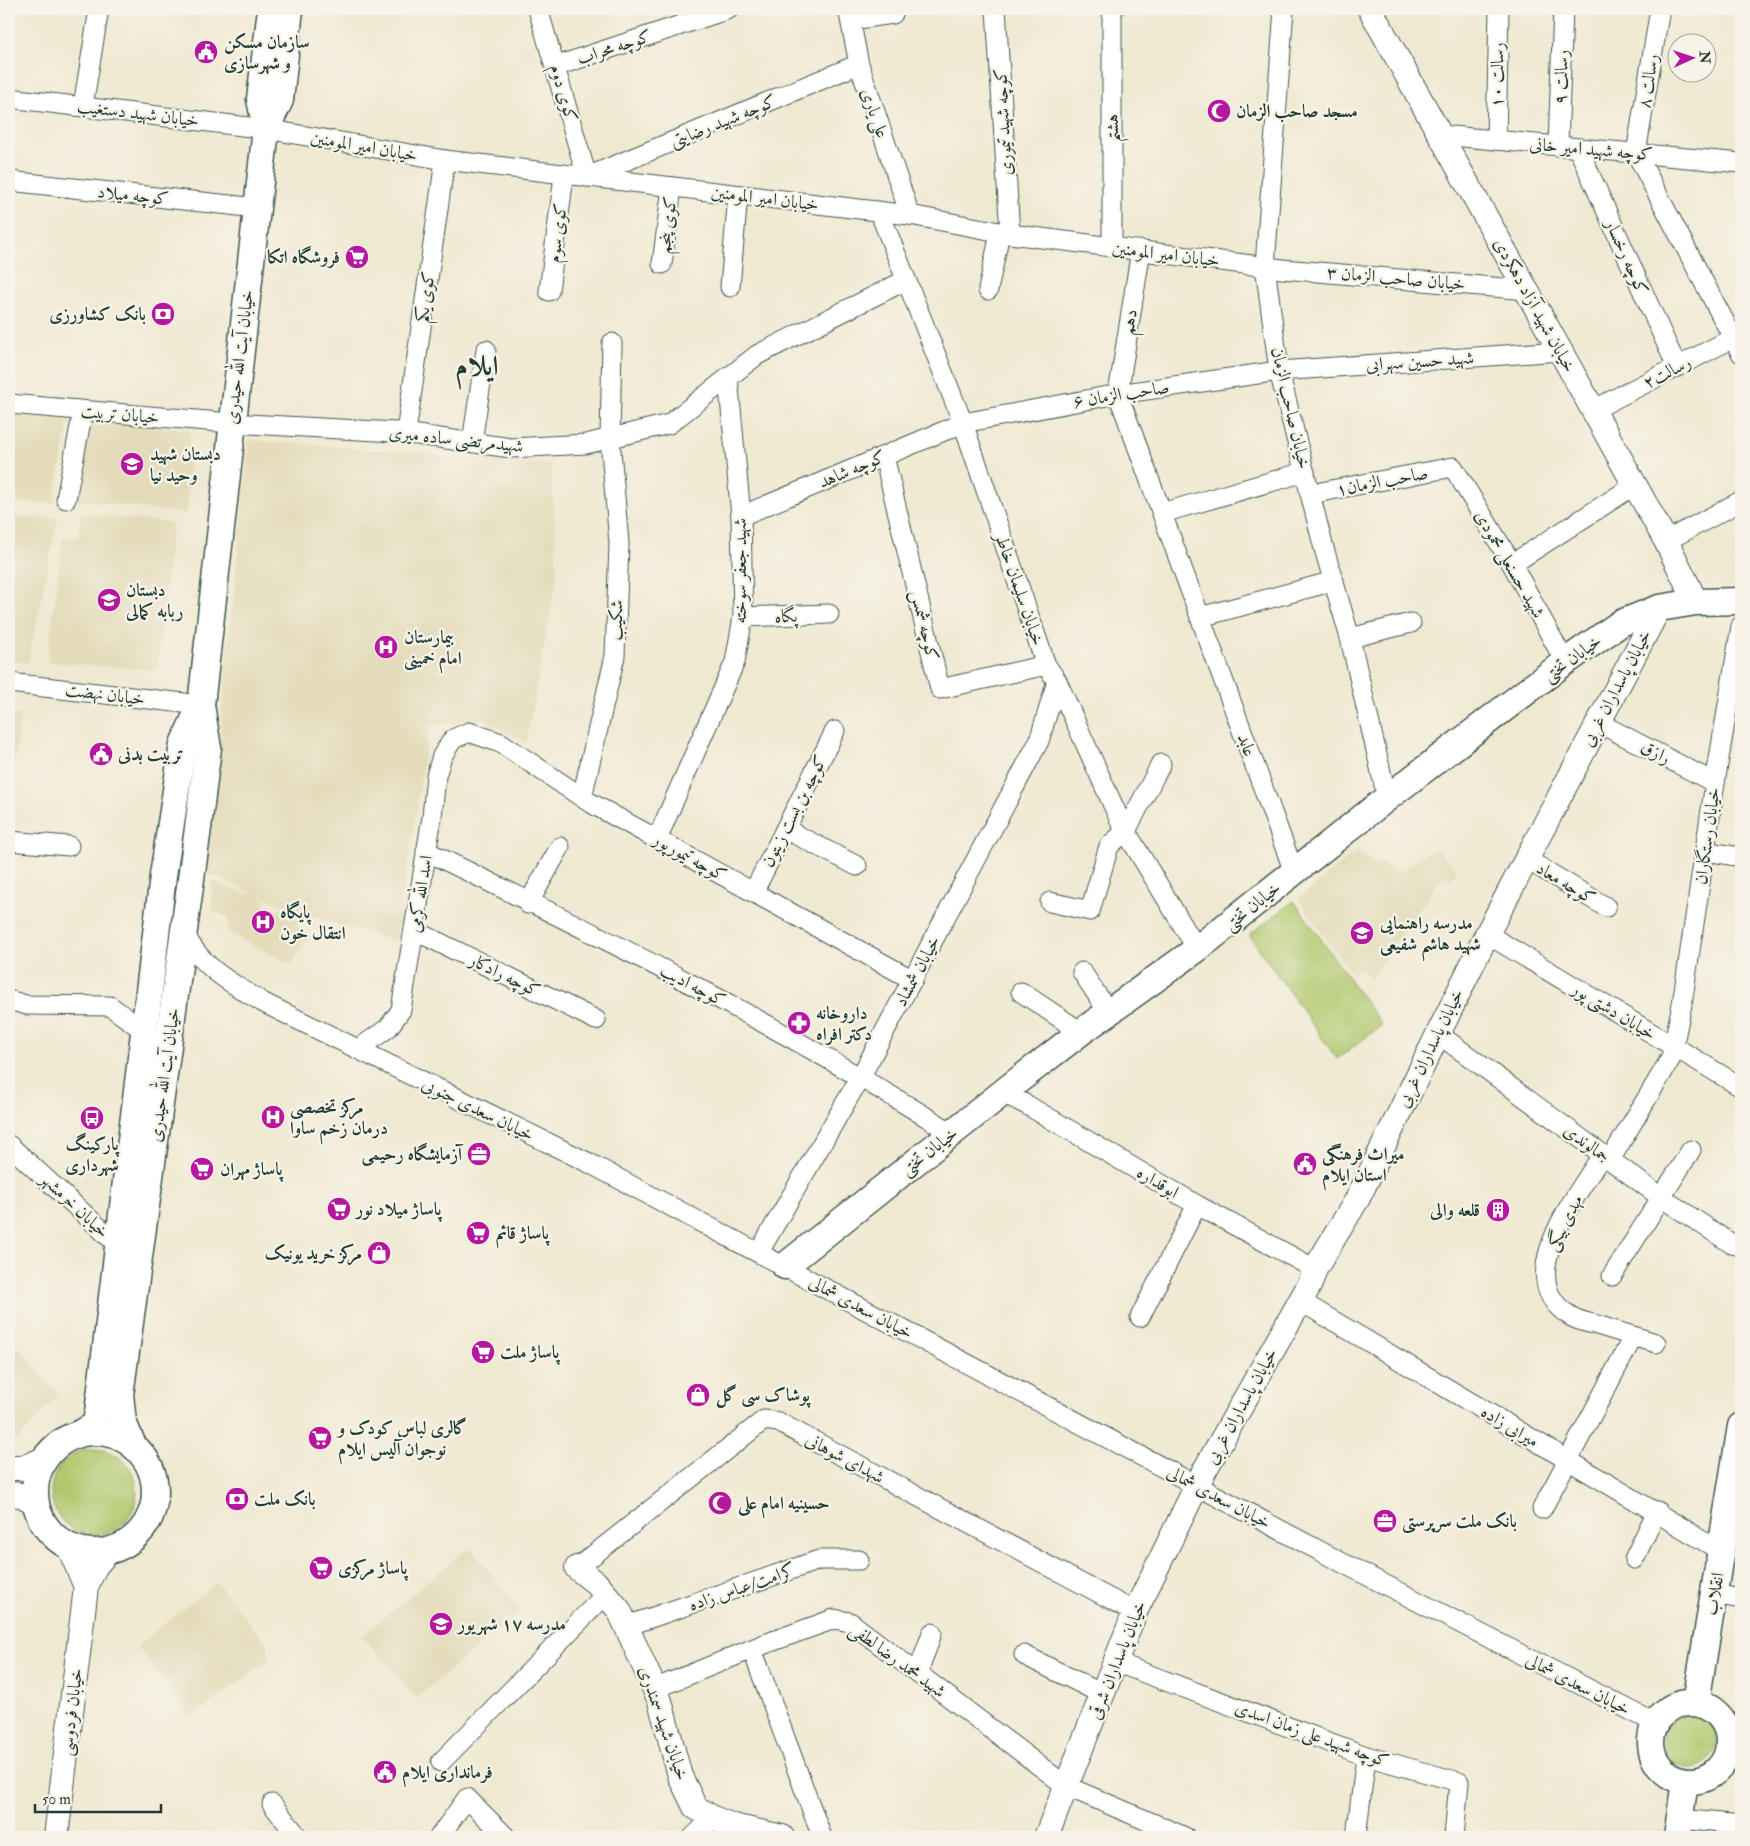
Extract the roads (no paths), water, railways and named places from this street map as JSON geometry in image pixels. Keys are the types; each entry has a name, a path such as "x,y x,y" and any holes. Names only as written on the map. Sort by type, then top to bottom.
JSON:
{"main road":[{"name":"خیابان آیت الله حیدری","path":"81,1432 95,1424 111,1382 185,934 208,748 201,706 231,423 266,129 260,99 271,9"},
{"name":"خیابان آیت الله حیدری","path":"266,129 280,100 290,9"},
{"name":"خیابان تختی","path":"785,1266 1081,1032 1198,950 1387,798 1565,662 1621,623 1659,608 1696,602 1741,601"},
{"name":"خیابان آیت الله حیدری","path":"132,1443 123,1422 120,1395 111,1382 118,1245 144,1030 183,744 201,706"},
{"name":"انقلاب","path":"1696,1703 1741,1426"},
{"path":"99,1431 117,1435 132,1443 145,1457 154,1474 156,1493 153,1512 143,1530 133,1539 108,1552 88,1552 69,1547 54,1536 42,1521 36,1503 35,1488 38,1473 44,1459 60,1442 81,1432 99,1431"},
{"path":"1680,1703 1696,1703 1711,1708 1735,1736 1723,1763 1713,1774 1700,1780 1685,1781 1671,1777 1659,1767 1652,1753 1650,1738 1654,1723 1665,1711 1680,1703"},
{"path":"1678,1828 1685,1781"}],"street":[{"path":"83,106 99,9"},
{"name":"کوی دوم","path":"538,9 557,66 587,177"},
{"name":"کوچه محراب","path":"557,66 729,9"},
{"name":"کوچه شهید تیموری","path":"988,290 1005,234 996,9"},
{"name":"هشتم","path":"1112,9 1112,247"},
{"name":"خیابان صاحب الزمان","path":"1284,9 1264,266 1279,371 1310,494 1350,638 1387,798"},
{"name":"خیابان شهید آزاد دهکردی","path":"1370,9 1666,541 1696,602"},
{"name":"رسالت ۱۰","path":"1496,140 1499,9"},
{"name":"رسالت ۹","path":"1558,146 1563,9"},
{"name":"رسالت ۸","path":"1636,153 1660,9"},
{"path":"849,14 894,14"},
{"name":"علی یاری","path":"849,14 859,64 910,214"},
{"name":"کوچه شهید رضایتی","path":"587,177 859,64"},
{"name":"خیابان شهید دستغیب","path":"9,98 266,129"},
{"name":"خیابان امیر المومنین","path":"266,129 445,160 564,176 587,177 910,214 1005,234 1264,266"},
{"name":"کوچه شهید امیر خانی","path":"1441,135 1741,163"},
{"name":"کوچه رخسار","path":"1578,148 1677,367"},
{"path":"1636,153 1739,342"},
{"name":"کوی یکم","path":"406,433 445,160"},
{"name":"کوی سوم","path":"549,291 564,176"},
{"name":"کوچه میلاد","path":"9,182 257,208"},
{"name":"کوی پنجم","path":"662,264 672,187"},
{"path":"730,286 738,195"},
{"name":"خیابان سلیمان خاطر","path":"879,211 963,423 1046,665 1057,681 1126,831 1198,950"},
{"name":"دهم","path":"1118,394 1141,250"},
{"name":"خیابان صاحب الزمان ۳","path":"1264,266 1527,290"},
{"name":"شهیدمرتضی ساده میری","path":"231,423 406,433 511,448 586,444 610,440 668,424 706,397 757,355 906,280"},
{"name":"رسالت۲","path":"1593,410 1677,367 1739,342"},
{"name":"شکیب","path":"582,797 615,656 619,543 610,440 612,344"},
{"path":"472,442 486,350"},
{"name":"شهید حسین سهرابی","path":"1279,371 1560,351"},
{"name":"صاحب الزمان ۶","path":"963,423 1118,394 1279,371"},
{"name":"شهید جعفر سوخته","path":"657,839 735,662 743,617 741,516 728,377"},
{"name":"عابد","path":"1118,394 1294,872"},
{"name":"خیابان تربیت","path":"9,404 231,423"},
{"path":"66,499 84,411"},
{"name":"کوچه شاهد","path":"741,516 963,423"},
{"name":"کوچه شمس","path":"884,456 940,689 1046,665"},
{"name":"صاحب الزمان۱","path":"1310,494 1453,467"},
{"name":"شهید حسنعلی محمودی","path":"1453,467 1512,564 1565,662"},
{"path":"1162,513 1305,472"},
{"path":"1512,564 1635,485"},
{"path":"1666,541 1741,501"},
{"path":"1200,617 1334,581"},
{"name":"خیابان پاسداران غربی","path":"1196,1486 1310,1284 1314,1269 1358,1198 1487,934 1597,722 1659,608"},
{"name":"پگاه","path":"743,617 829,614"},
{"path":"1350,638 1411,623"},
{"name":"خیابان رستگاران","path":"1606,1158 1670,1058 1682,1004 1741,626"},
{"name":"خیابان شمشاد","path":"759,1252 862,1076 1039,740 1057,681"},
{"name":"خیابان نهضت","path":"9,684 201,706"},
{"name":"رازق","path":"1597,722 1715,783"},
{"name":"کوچه بن بست زیتون","path":"754,891 835,731"},
{"name":"کوچه تیمورپور","path":"469,732 501,743 582,797 913,980"},
{"name":"اسد الله کرمی","path":"358,1049 388,1028 401,1010 436,776 442,756 453,739 469,732"},
{"path":"1050,902 1090,911 1109,846 1126,831 1161,764"},
{"path":"785,829 858,866"},
{"path":"9,841 69,846"},
{"path":"529,903 560,847"},
{"name":"کوچه ادیب","path":"426,851 529,903 616,943 862,1076 952,1133"},
{"path":"1705,851 1741,857"},
{"name":"کوچه معاد","path":"1526,859 1606,907"},
{"name":"کوچه رادکار","path":"414,930 596,1020"},
{"name":"خیابان سعدی جنوبی","path":"185,934 192,948 214,972 264,1003 589,1163 785,1266"},
{"name":"خیابان دشتی پور","path":"1487,934 1741,1087"},
{"path":"1082,972 1109,1013"},
{"path":"1021,992 1081,1032"},
{"path":"9,1000 26,1005 110,1006 144,1030"},
{"name":"جمالوندی","path":"1437,1033 1662,1198 1732,1244 1741,1246"},
{"name":"ابوقداره","path":"1003,1093 1197,1205 1314,1269"},
{"name":"خیابان خرمشهر","path":"9,1145 118,1245"},
{"path":"1612,1276 1691,1150"},
{"name":"مهدی بیگی","path":"1606,1158 1568,1211 1548,1252 1544,1276 1549,1294 1558,1306 1572,1318 1656,1343"},
{"path":"1140,1317 1197,1205"},
{"name":"خیابان سعدی شمالی","path":"785,1266 1196,1486 1654,1723"},
{"name":"میرابی زاده","path":"1300,1301 1657,1511 1721,1551"},
{"path":"1542,1509 1634,1337"},
{"name":"شهدای شوهانی","path":"577,1568 764,1420 778,1422 1135,1612"},
{"path":"9,1468 22,1468 44,1459"},
{"name":"خیابان پاسداران شرقی","path":"1046,1837 1135,1612 1196,1486"},
{"path":"9,1494 21,1495 36,1503"},
{"path":"1634,1559 1657,1511"},
{"name":"خیابان فردوسی","path":"69,1547 86,1587"},
{"name":"خیابان فردوسی","path":"56,1837 86,1587 95,1567 108,1552"},
{"name":"کرامت/عباس زاده","path":"627,1626 818,1560 859,1560"},
{"name":"خیابان شهید سمندری","path":"577,1568 585,1573 606,1594 619,1610 627,1626 654,1689 680,1776 695,1807 713,1818 733,1826 782,1837"},
{"path":"441,1762 606,1594"},
{"path":"1714,1594 1741,1599"},
{"name":"شهید محمد رضا لطفی","path":"654,1689 752,1649 834,1619 850,1622 1066,1786 1185,1837"},
{"path":"918,1673 932,1633"},
{"path":"752,1649 822,1837"},
{"path":"1024,1655 1102,1694"},
{"name":"کوچه شهید علی زمان اسدی","path":"1115,1662 1366,1756 1459,1782 1454,1837"},
{"path":"1356,1837 1366,1756"},
{"path":"439,1837 467,1798 506,1837"},
{"path":"272,1804 298,1837"},
{"path":"693,1837 713,1818"},
{"path":"1678,1828 1741,1825"}],"place":[{"name":"سازمان مسکن و شهرسازی","path":"206,52"},
{"name":"مسجد صاحب الزمان","path":"1219,111"},
{"name":"فروشگاه اتکا","path":"357,257"},
{"name":"بانک کشاورزی","path":"163,314"},
{"name":"دبستان شهید وحید نیا","path":"132,464"},
{"name":"دبستان ربابه کمالی","path":"109,600"},
{"name":"بیمارستان امام خمینی","path":"386,647"},
{"name":"تربیت بدنی","path":"101,754"},
{"name":"پایگاه انتقال خون","path":"263,922"},
{"name":"مدرسه راهنمایی شهید هاشم شفیعی","path":"1362,933"},
{"name":"داروخانه دکتر افراه","path":"799,1023"},
{"name":"مرکز تخصصی درمان زخم ساوا","path":"273,1117"},
{"name":"پارکینگ شهرداری","path":"92,1118"},
{"name":"آزمایشگاه رحیمی","path":"479,1154"},
{"name":"میراث فرهنگی استان ایلام","path":"1305,1164"},
{"name":"پاساژ مهران","path":"202,1169"},
{"name":"پاساژ میلاد نور","path":"339,1209"},
{"name":"قلعه والی","path":"1498,1210"},
{"name":"پاساژ قائم","path":"478,1233"},
{"name":"مرکز خرید یونیک","path":"379,1253"},
{"name":"پاساژ ملت","path":"483,1352"},
{"name":"پوشاک سی گل","path":"698,1395"},
{"name":"گالری لباس کودک و نوجوان آلیس ایلام","path":"320,1438"},
{"name":"بانک ملت","path":"237,1499"},
{"name":"حسینیه امام علی","path":"720,1503"},
{"name":"بانک ملت سرپرستی","path":"1385,1521"},
{"name":"پاساژ مرکزی","path":"321,1568"},
{"name":"مدرسه ۱۷ شهریور","path":"441,1624"},
{"name":"فرمانداری ایلام","path":"385,1772"}],"district":[{"name":"ایلام","path":"477,365"}]}
